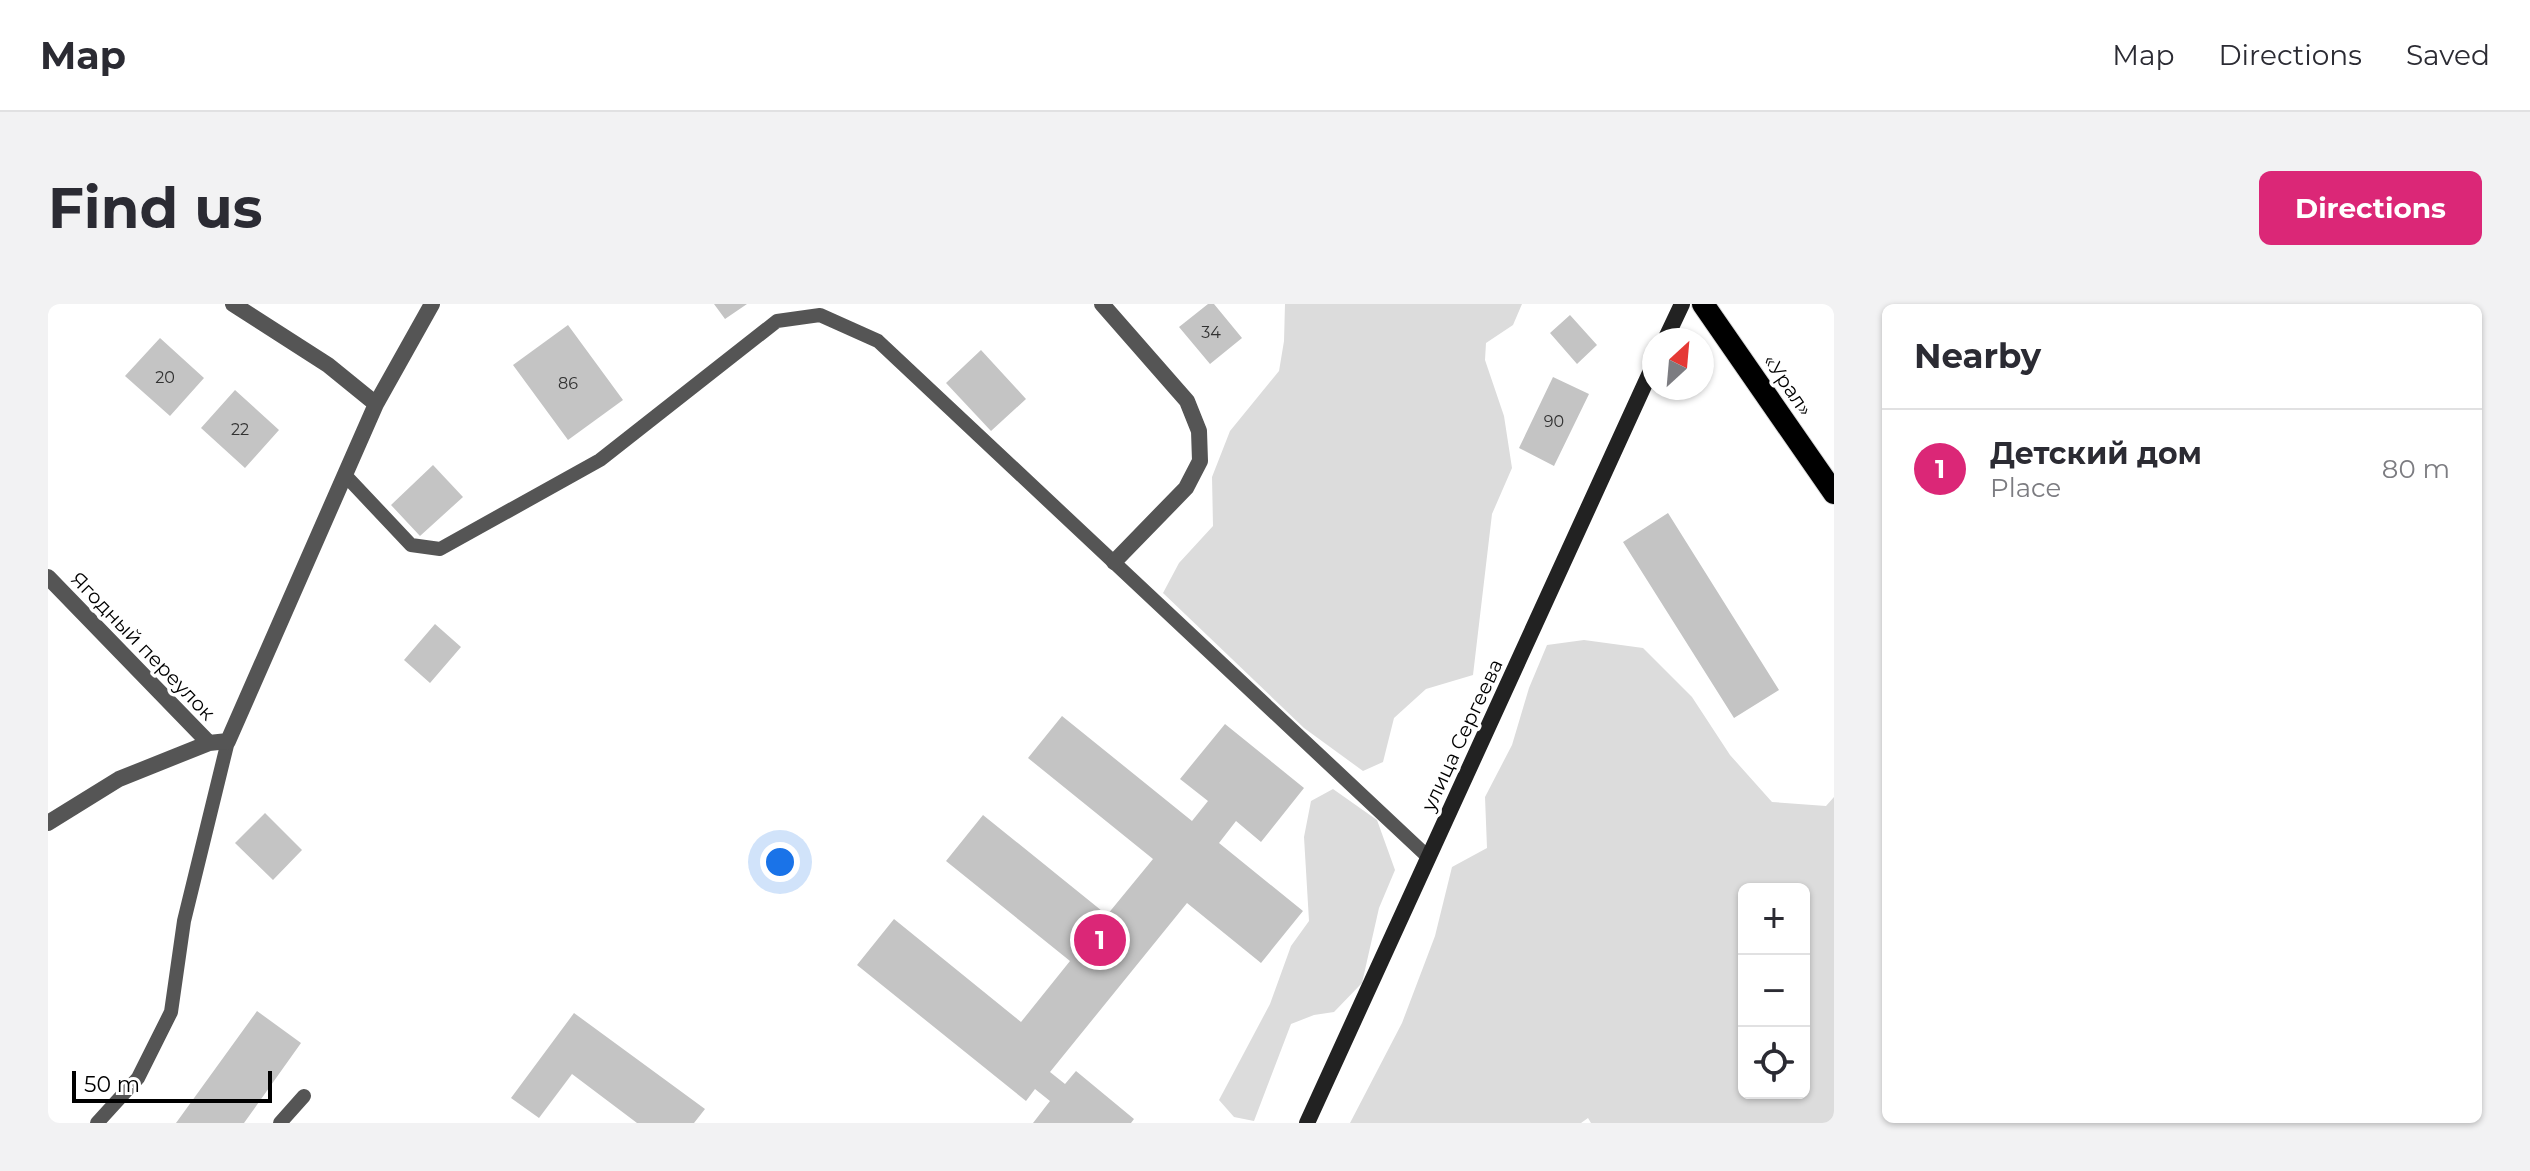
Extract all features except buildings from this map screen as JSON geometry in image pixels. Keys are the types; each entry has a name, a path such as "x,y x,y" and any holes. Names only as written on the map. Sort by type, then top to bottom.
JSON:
{"highway":[{"name":"«Урал»","path":"1703,304 1834,493"}],"main road":[{"path":"1671,328 1682,304"},
{"name":"улица Сергеева","path":"1307,1123 1642,390"}],"street":[{"path":"233,304 328,365 376,404"},
{"path":"48,823 119,779 209,743 228,741 376,404 432,304"},
{"path":"1102,304 1187,401 1199,431 1200,461 1186,488 1114,562"},
{"name":"Ягодный переулок","path":"48,577 209,743"}],"lane":[{"path":"345,475 411,545 440,549 600,460 777,321 820,315 878,341 1428,857"},
{"path":"97,1123 138,1078 171,1012 184,921 228,741"},
{"path":"280,1123 304,1096"}],"shaded area":[{"path":"1285,304 1522,304 1513,325 1486,343 1485,360 1504,416 1512,468 1492,514 1473,675 1426,689 1394,718 1383,762 1363,771 1304,728 1163,593 1179,563 1213,526 1212,477 1230,431 1279,371"},
{"path":"1584,640 1643,648 1692,697 1730,755 1772,802 1826,806 1834,797 1834,1123 1591,1123 1588,1118 1581,1123 1350,1123 1402,1023 1435,936 1452,867 1487,848 1485,797 1512,745 1529,688 1547,645"},
{"path":"1333,789 1377,820 1395,870 1379,908 1362,983 1334,1012 1314,1015 1291,1024 1254,1121 1234,1117 1219,1100 1270,1004 1291,946 1309,921 1304,837 1311,801"}],"place":[{"name":"Детский дом","path":"1100,940"}]}
